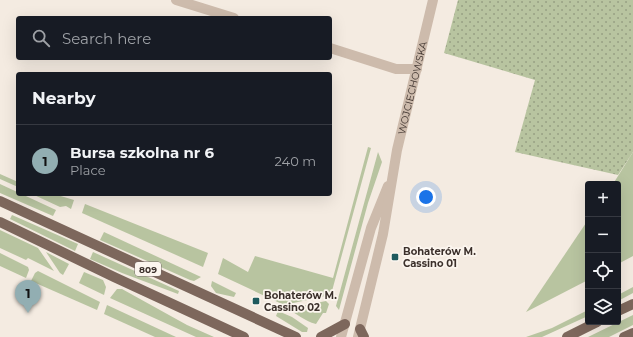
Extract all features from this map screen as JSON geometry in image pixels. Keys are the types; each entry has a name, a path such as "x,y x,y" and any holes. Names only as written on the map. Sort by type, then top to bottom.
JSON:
{"main road":[{"name":"809","path":"0,201 296,337"},
{"name":"809","path":"0,222 244,337"},
{"path":"621,310 633,304"},
{"path":"321,337 345,324"},
{"path":"567,337 591,325"},
{"path":"624,337 633,332"}],"street":[{"path":"176,0 228,16"},
{"name":"WOJCIECHOWSKA","path":"361,334 383,234 392,177 434,0"},
{"path":"332,49 396,69 417,69"},
{"name":"WOJCIECHOWSKA","path":"341,337 370,228 392,177"}],"green space":[{"path":"458,0 633,0 633,152 618,175 515,152 535,80 444,53"},
{"path":"368,147 371,148 332,291 326,296 284,305 218,274 223,258 248,272 255,256 333,278"},
{"path":"378,152 382,162 368,203 339,310 336,306"},
{"path":"633,152 633,256 621,262 621,181 615,181"},
{"path":"0,174 16,181 16,186 0,179"},
{"path":"0,184 16,191 16,196 26,196 56,210 53,216 0,193"},
{"path":"36,196 61,196 74,200 71,209 66,206 60,207"},
{"path":"85,204 208,253 203,267 82,213"},
{"path":"12,215 78,244 75,251 10,219"},
{"path":"585,224 585,282 526,312"},
{"path":"0,230 38,248 54,271 28,258 26,260 0,248"},
{"path":"104,232 201,277 194,281 190,280 100,240"},
{"path":"46,252 69,264 63,275 60,273"},
{"path":"93,252 179,291 178,294 90,259"},
{"path":"0,253 28,267 29,270 26,278 0,266"},
{"path":"38,271 100,302 97,310 31,281 35,273"},
{"path":"84,272 103,280 106,287 104,295 79,283"},
{"path":"212,281 236,293 234,297 216,293 211,286"},
{"path":"633,287 633,293 621,299 621,293"},
{"path":"117,289 122,289 187,325 214,337 196,337 110,298"},
{"path":"326,301 329,304 326,313 323,313 316,324 286,309"},
{"path":"107,305 176,337 155,337 104,314"},
{"path":"278,311 292,317 308,328 307,332 302,332 276,316"},
{"path":"585,312 585,317 542,337 526,337 552,328"},
{"path":"633,315 633,325 609,337 588,337 613,325 621,325 621,321"}],"place":[{"name":"Bohaterów M. Cassino 01","path":"395,257"},
{"name":"Bohaterów M. Cassino 02","path":"256,301"},
{"name":"Bursa szkolna nr 6","path":"28,313"}]}
